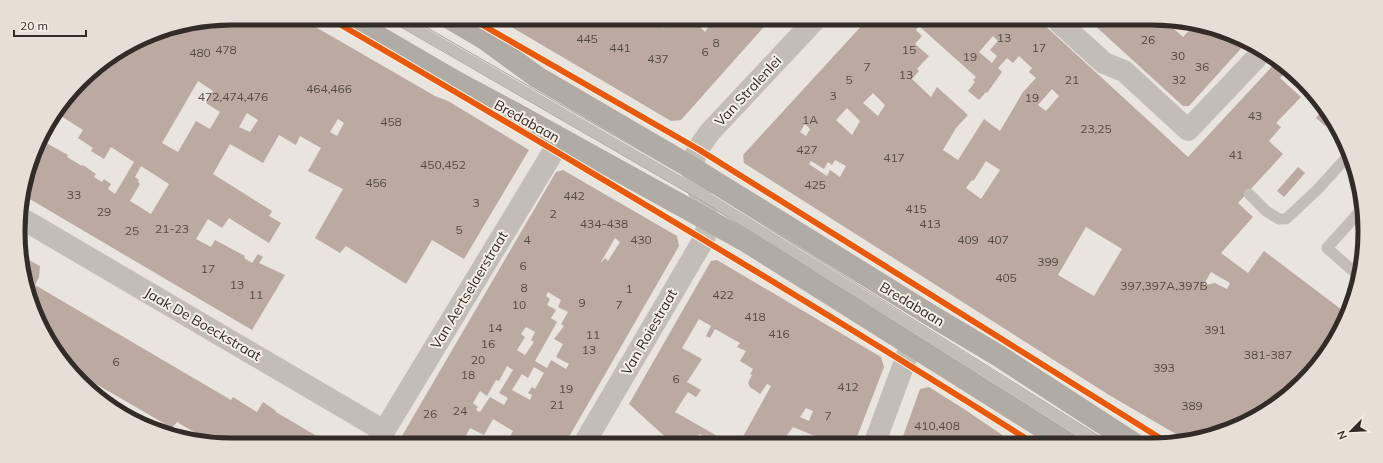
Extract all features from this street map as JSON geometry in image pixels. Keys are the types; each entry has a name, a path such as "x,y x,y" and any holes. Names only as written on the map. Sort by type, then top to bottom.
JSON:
{"main road":[{"name":"Bredabaan","path":"360,25 458,83 744,240 1059,438"},
{"name":"Bredabaan","path":"460,25 485,39 537,77 691,167 999,356 1125,438"}],"street":[{"name":"Van Stralenlei","path":"691,167 698,149 709,133 809,25"},
{"path":"1062,25 1104,64 1124,71 1188,130 1259,55"},
{"name":"Van Aertselaerstraat","path":"381,436 561,139"},
{"path":"691,167 698,192 709,221"},
{"name":"Jaak De Boeckstraat","path":"25,220 381,436"},
{"name":"Van Roiestraat","path":"587,438 704,239 709,221"},
{"path":"876,438 911,345"}],"lane":[{"name":"Bredabaan","path":"409,25 698,192 1091,438"},
{"path":"1249,194 1266,211 1279,219 1286,218 1318,189 1345,159"},
{"path":"1354,272 1327,248 1358,215"}],"building":[{"path":"218,25 312,25 435,96 448,101 529,150 464,259 432,240 406,284 346,246 340,253 315,238 343,189 308,171 321,148 300,136 296,145 279,135 263,163 230,144 213,174 272,211 269,216 281,223 269,243 229,218 222,228 208,219 196,239 211,247 215,240 245,256 244,258 252,263 258,254 263,257 259,263 285,275 252,330 28,198 32,178 45,142 68,155 67,157 96,174 94,177 102,182 104,179 111,184 108,189 115,194 134,162 111,147 104,159 91,151 93,148 78,138 83,130 61,116 76,95 95,76 140,46 178,32","holes":["198,81 213,91 206,103 220,112 210,129 196,121 178,152 162,143","247,113 258,120 250,132 239,127","338,119 344,123 337,136 330,132","141,166 169,184 151,214 130,201 140,184 138,182 139,180 135,177"]},
{"path":"508,25 659,25 664,28 666,25 704,25 701,28 705,32 709,26 708,25 766,25 681,120 671,121"},
{"path":"862,25 1044,25 1188,157 1273,65 1285,73 1280,78 1301,97 1276,123 1281,127 1269,141 1283,154 1238,203 1253,217 1221,253 1248,273 1264,251 1342,310 1337,323 1323,346 1307,368 1288,387 1243,417 1205,431 1179,436 1109,395 744,163 743,155","holes":["919,26 976,77 973,80 975,82 968,91 979,100 986,92 987,93 1002,72 998,68 1007,58 1013,63 1019,56 1032,68 1029,72 1036,78 1023,92 1000,131 984,119 958,160 943,150 956,128 968,115 937,87 931,97 912,79 919,71 917,69 929,56 915,44 922,36 916,30","993,36 998,41 990,50 997,56 992,63 979,52","1052,89 1059,96 1046,111 1038,105","873,93 885,105 878,116 863,103","847,108 860,121 852,135 836,120","805,124 810,129 806,136 800,132","835,160 846,166 840,177 830,170 827,176 809,164 811,161 824,169 828,162 832,165","986,161 1000,170 981,199 966,188 971,181 974,180","1086,227 1122,249 1094,296 1058,275","1211,272 1230,283 1227,289 1215,283 1204,284"]},
{"path":"1094,25 1165,25 1170,26 1183,37 1192,29 1218,36 1243,46 1189,106 1183,106"},
{"path":"1320,113 1327,124 1325,126 1316,118"},
{"path":"1298,167 1305,173 1284,197 1277,191"},
{"path":"563,170 677,236 679,246 568,438 509,438 513,431 493,419 484,435 470,428 465,438 401,438 556,172","holes":["615,238 620,242 608,261 605,258 601,262","548,292 561,300 558,307 568,312 561,324 564,326 554,339 563,344 556,357 569,364 566,369 551,360 547,368 535,361 557,322 551,318 556,310 547,305 550,299 546,296","526,327 535,332 531,340 534,342 525,355 517,350 525,337 521,334","507,366 513,370 499,393 508,398 504,405 490,397 480,412 476,410 478,407 473,403 480,391 487,396 496,380 499,381","534,367 544,373 535,389 532,387 528,393 532,395 530,400 512,390 522,374 528,378"]},
{"path":"27,259 40,266 39,277 35,285 231,400 233,397 257,412 263,402 276,412 320,438 218,438 199,435 177,422 172,428 84,377 76,368 46,323 32,285"},
{"path":"717,260 881,357 884,367 857,438 820,438 793,427 785,438 742,438 771,386 767,384 760,394 750,387 748,383 753,369 740,361 746,351 737,347 740,343 715,329 710,338 706,336 711,326 699,319 682,348 702,359 687,382 701,390 696,397 688,392 675,412 721,438 704,438 700,434 698,435 701,438 667,438 629,404 711,261","holes":["806,408 813,411 809,421 800,417"]},
{"path":"929,387 1007,438 902,438 920,389"}],"tram line":[{"path":"397,25 702,201 1079,438"},
{"path":"422,25 695,182 1102,438"}],"cycle path":[{"path":"341,25 683,227 1025,438"},
{"path":"482,25 698,149 1160,438"}]}
